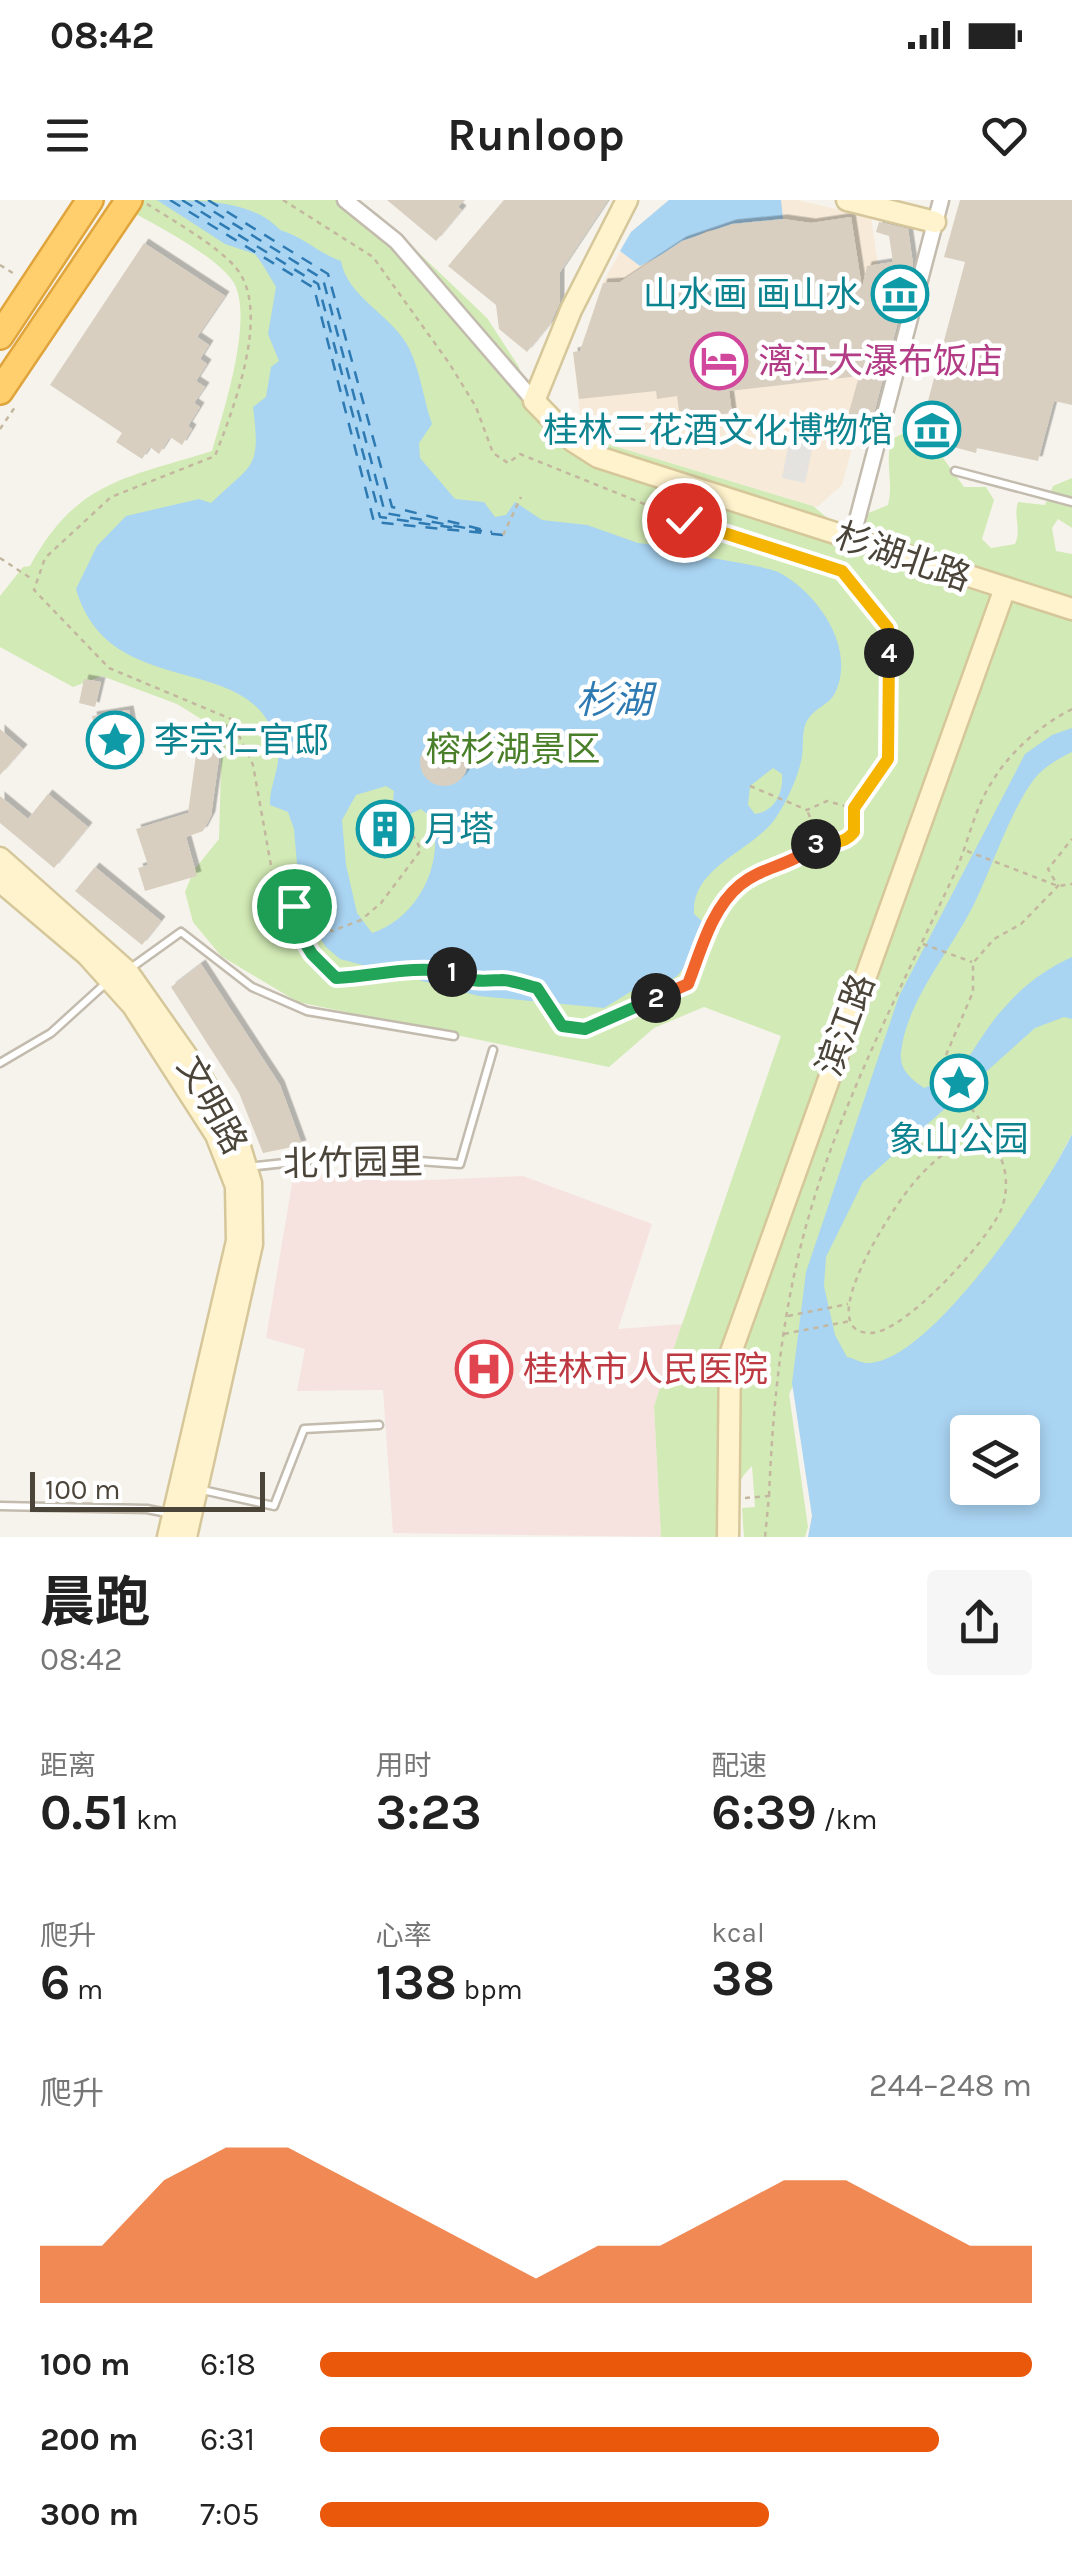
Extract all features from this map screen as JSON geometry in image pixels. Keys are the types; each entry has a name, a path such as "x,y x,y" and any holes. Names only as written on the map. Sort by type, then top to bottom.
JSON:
{"highway":[{"path":"0,336 90,200"},
{"path":"0,391 133,201"}],"street":[{"name":"杉湖北路","path":"345,200 396,241 562,431 598,457 1004,591"},
{"path":"534,401 571,310 628,200"},
{"path":"847,200 935,222"},
{"path":"852,539 941,200"},
{"path":"1004,591 1072,610"},
{"name":"滨江路","path":"728,1537 730,1356 1004,591"},
{"name":"文明路","path":"0,858 119,975 202,1076 246,1167 254,1216 252,1244 186,1537"},
{"name":"文明路","path":"0,881 119,975 222,1145 236,1186 240,1217 168,1537"}],"lane":[{"path":"955,471 1072,502"},
{"path":"0,1063 51,1033 119,975 181,932 252,987 307,1011 454,1036"},
{"name":"北竹园里","path":"246,1167 350,1156 460,1164 493,1050"},
{"path":"197,1488 274,1506 304,1429 379,1425"},
{"path":"0,1506 147,1508 173,1514"}],"path":[{"path":"282,200 373,257 467,392 493,453 508,463 520,454 684,520 842,571 888,628 888,759 854,808 857,821 847,840 832,842 822,838 808,810 750,786"},
{"path":"133,201 237,268 252,302 250,339 230,417 215,456 111,498 44,558 34,590 109,668 231,719 253,765 277,898 312,954 336,978 386,975 422,966 454,972 466,981 489,984 502,980 537,988 562,1026 585,1029 688,984 711,924 739,886 798,860 822,838"},
{"path":"0,265 16,275 8,288"},
{"path":"504,535 521,497"},
{"path":"0,558 34,580"},
{"path":"765,1537 774,1383 808,1218 870,1053 966,850 985,793 1004,766 1049,721 1072,709"},
{"path":"808,810 827,801 854,808"},
{"path":"277,898 305,907 332,932 361,920 382,903 421,850 400,811"},
{"path":"1058,886 1048,869 1072,840"},
{"path":"966,850 1058,886 1072,884"},
{"path":"782,1334 850,1321 870,1333 895,1324 923,1303 1000,1213 1006,1190 1004,1171 983,1127 940,1069 972,992 973,963 994,939 1022,924 1058,886"},
{"path":"922,944 973,963"},
{"path":"850,1321 848,1304 863,1260 910,1186 941,1154 983,1127"},
{"path":"787,1316 848,1304"},
{"path":"729,1498 769,1496"}],"shaded area":[{"name":"漓江大瀑布饭店","path":"669,200 797,200 871,217 878,265 856,433 842,485 817,507 604,443 582,432 573,352 580,350 603,283 631,232"},
{"path":"794,416 818,421 805,483 782,478"},
{"name":"桂林市人民医院","path":"294,1172 406,1181 523,1176 652,1224 618,1329 683,1324 654,1406 661,1537 393,1533 383,1390 297,1391 305,1349 266,1338"}],"green space":[{"name":"榕杉湖景区","path":"110,200 338,200 353,211 377,213 487,318 519,367 529,408 562,420 604,443 813,506 837,526 888,505 892,439 904,433 925,433 964,487 986,487 994,500 982,539 991,548 1015,544 1018,502 1045,505 1053,486 1072,478 1072,528 1058,519 1052,528 1056,551 1072,554 1072,1134 1047,1181 940,1338 862,1381 812,1350 789,1394 808,1527 805,1537 744,1537 742,1508 755,1507 752,1466 740,1482 735,1499 739,1537 661,1537 654,1406 781,1036 704,1007 654,1028 609,1067 298,1002 221,956 193,922 185,892 194,870 219,839 222,732 177,704 102,676 73,687 0,647 0,596 23,567 30,566 66,516 106,487 212,451 229,389 241,315 232,280 193,247"}],"water":[{"name":"杉湖","path":"157,200 241,207 341,261 352,285 409,348 432,424 419,443 420,458 455,499 484,502 495,517 506,515 515,502 542,520 587,525 638,543 657,545 674,555 726,560 778,572 806,593 829,623 841,658 835,693 806,723 798,772 775,819 702,884 694,914 703,922 688,963 677,976 667,982 640,986 604,1008 479,996 340,959 326,947 301,910 294,829 288,812 270,805 278,752 266,719 245,698 216,684 151,664 120,649 94,626 76,589 97,546 126,516 199,499 211,503 251,464 256,443 253,407 266,397 271,367 279,361 268,334 276,287 255,254 225,244","holes":["449,739 466,753 467,769 451,785 436,784 423,774 420,759 428,745","773,768 782,774 781,788 768,810 755,814 748,805 750,786","386,786 394,791 393,803 408,815 421,809 431,817 435,834 431,870 415,902 388,926 372,933 357,913 346,865 342,820 356,795"]},
{"path":"669,200 781,200 783,219 707,231 640,266 620,251 631,232"},
{"path":"1072,728 1072,752 1052,763 1027,790 975,902 912,1013 901,1052 902,1064 924,1088 953,1073 1019,992 1072,957 1072,1019 1064,1017 1035,1028 863,1182 826,1257 824,1286 835,1335 847,1357 869,1363 894,1355 923,1334 984,1268 1038,1192 1072,1134 1072,1537 808,1537 812,1516 792,1383 806,1272 899,996 1025,754 1052,735"}],"building":[{"path":"387,200 464,200 458,207 462,210 436,241"},
{"path":"504,200 608,200 560,272 560,302 550,324 527,352 499,329 496,305 448,266"},
{"path":"960,200 1072,200 1072,405 1054,401 1038,461 977,448 976,453 931,441 921,427 965,262 944,257"},
{"path":"851,217 862,288 867,266 893,262 889,236 876,232 879,222 908,229 913,264 868,436 844,430 859,376 729,391 732,413 680,419 677,396 657,399 656,391 579,399 573,352 580,351 603,283 620,282 682,241 732,224 783,219 811,223"},
{"path":"144,243 225,296 197,337 209,345 200,359 207,364 196,381 205,387 194,403 200,407 188,426 192,429 182,445 170,437 159,454 150,447 142,459 116,442 122,433 50,385"},
{"path":"84,679 101,682 95,707 79,703"},
{"path":"129,710 138,758 101,765 92,716"},
{"path":"200,726 223,729 211,816 203,831 186,837 197,876 145,891 138,868 148,865 136,829 188,813"},
{"path":"0,729 23,749 0,775"},
{"path":"444,738 461,745 468,762 461,779 444,786 427,779 420,762 427,745"},
{"path":"48,794 88,827 54,868 0,823 0,796 28,819"},
{"name":"月塔","path":"385,809 399,814 404,828 399,842 385,847 371,842 366,828 371,814"},
{"path":"95,867 161,921 142,945 75,891"},
{"path":"201,964 280,1085 302,1145 263,1153 239,1093 171,987"}],"ferry route":[{"path":"170,200 314,288 374,522 503,535"},
{"path":"182,200 318,284 380,517 462,529"},
{"path":"195,200 323,279 385,513 482,531"},
{"path":"208,200 328,274 392,507 492,532"}],"place":[{"name":"山水画 画山水","path":"900,294"},
{"name":"漓江大瀑布饭店","path":"719,361"},
{"name":"桂林三花酒文化博物馆","path":"932,430"},
{"name":"李宗仁官邸","path":"115,740"},
{"name":"月塔","path":"385,829"},
{"name":"象山公园","path":"959,1083"},
{"name":"桂林市人民医院","path":"484,1369"}],"route":[{"path":"294,906 277,898 312,954 336,978 386,975 422,966 454,972 466,981 489,984 502,980 537,988 562,1026 585,1029 688,984 711,924 739,886 798,860 822,838 832,842 847,840 857,821 854,808 888,759 888,628 842,571 684,520"}]}
